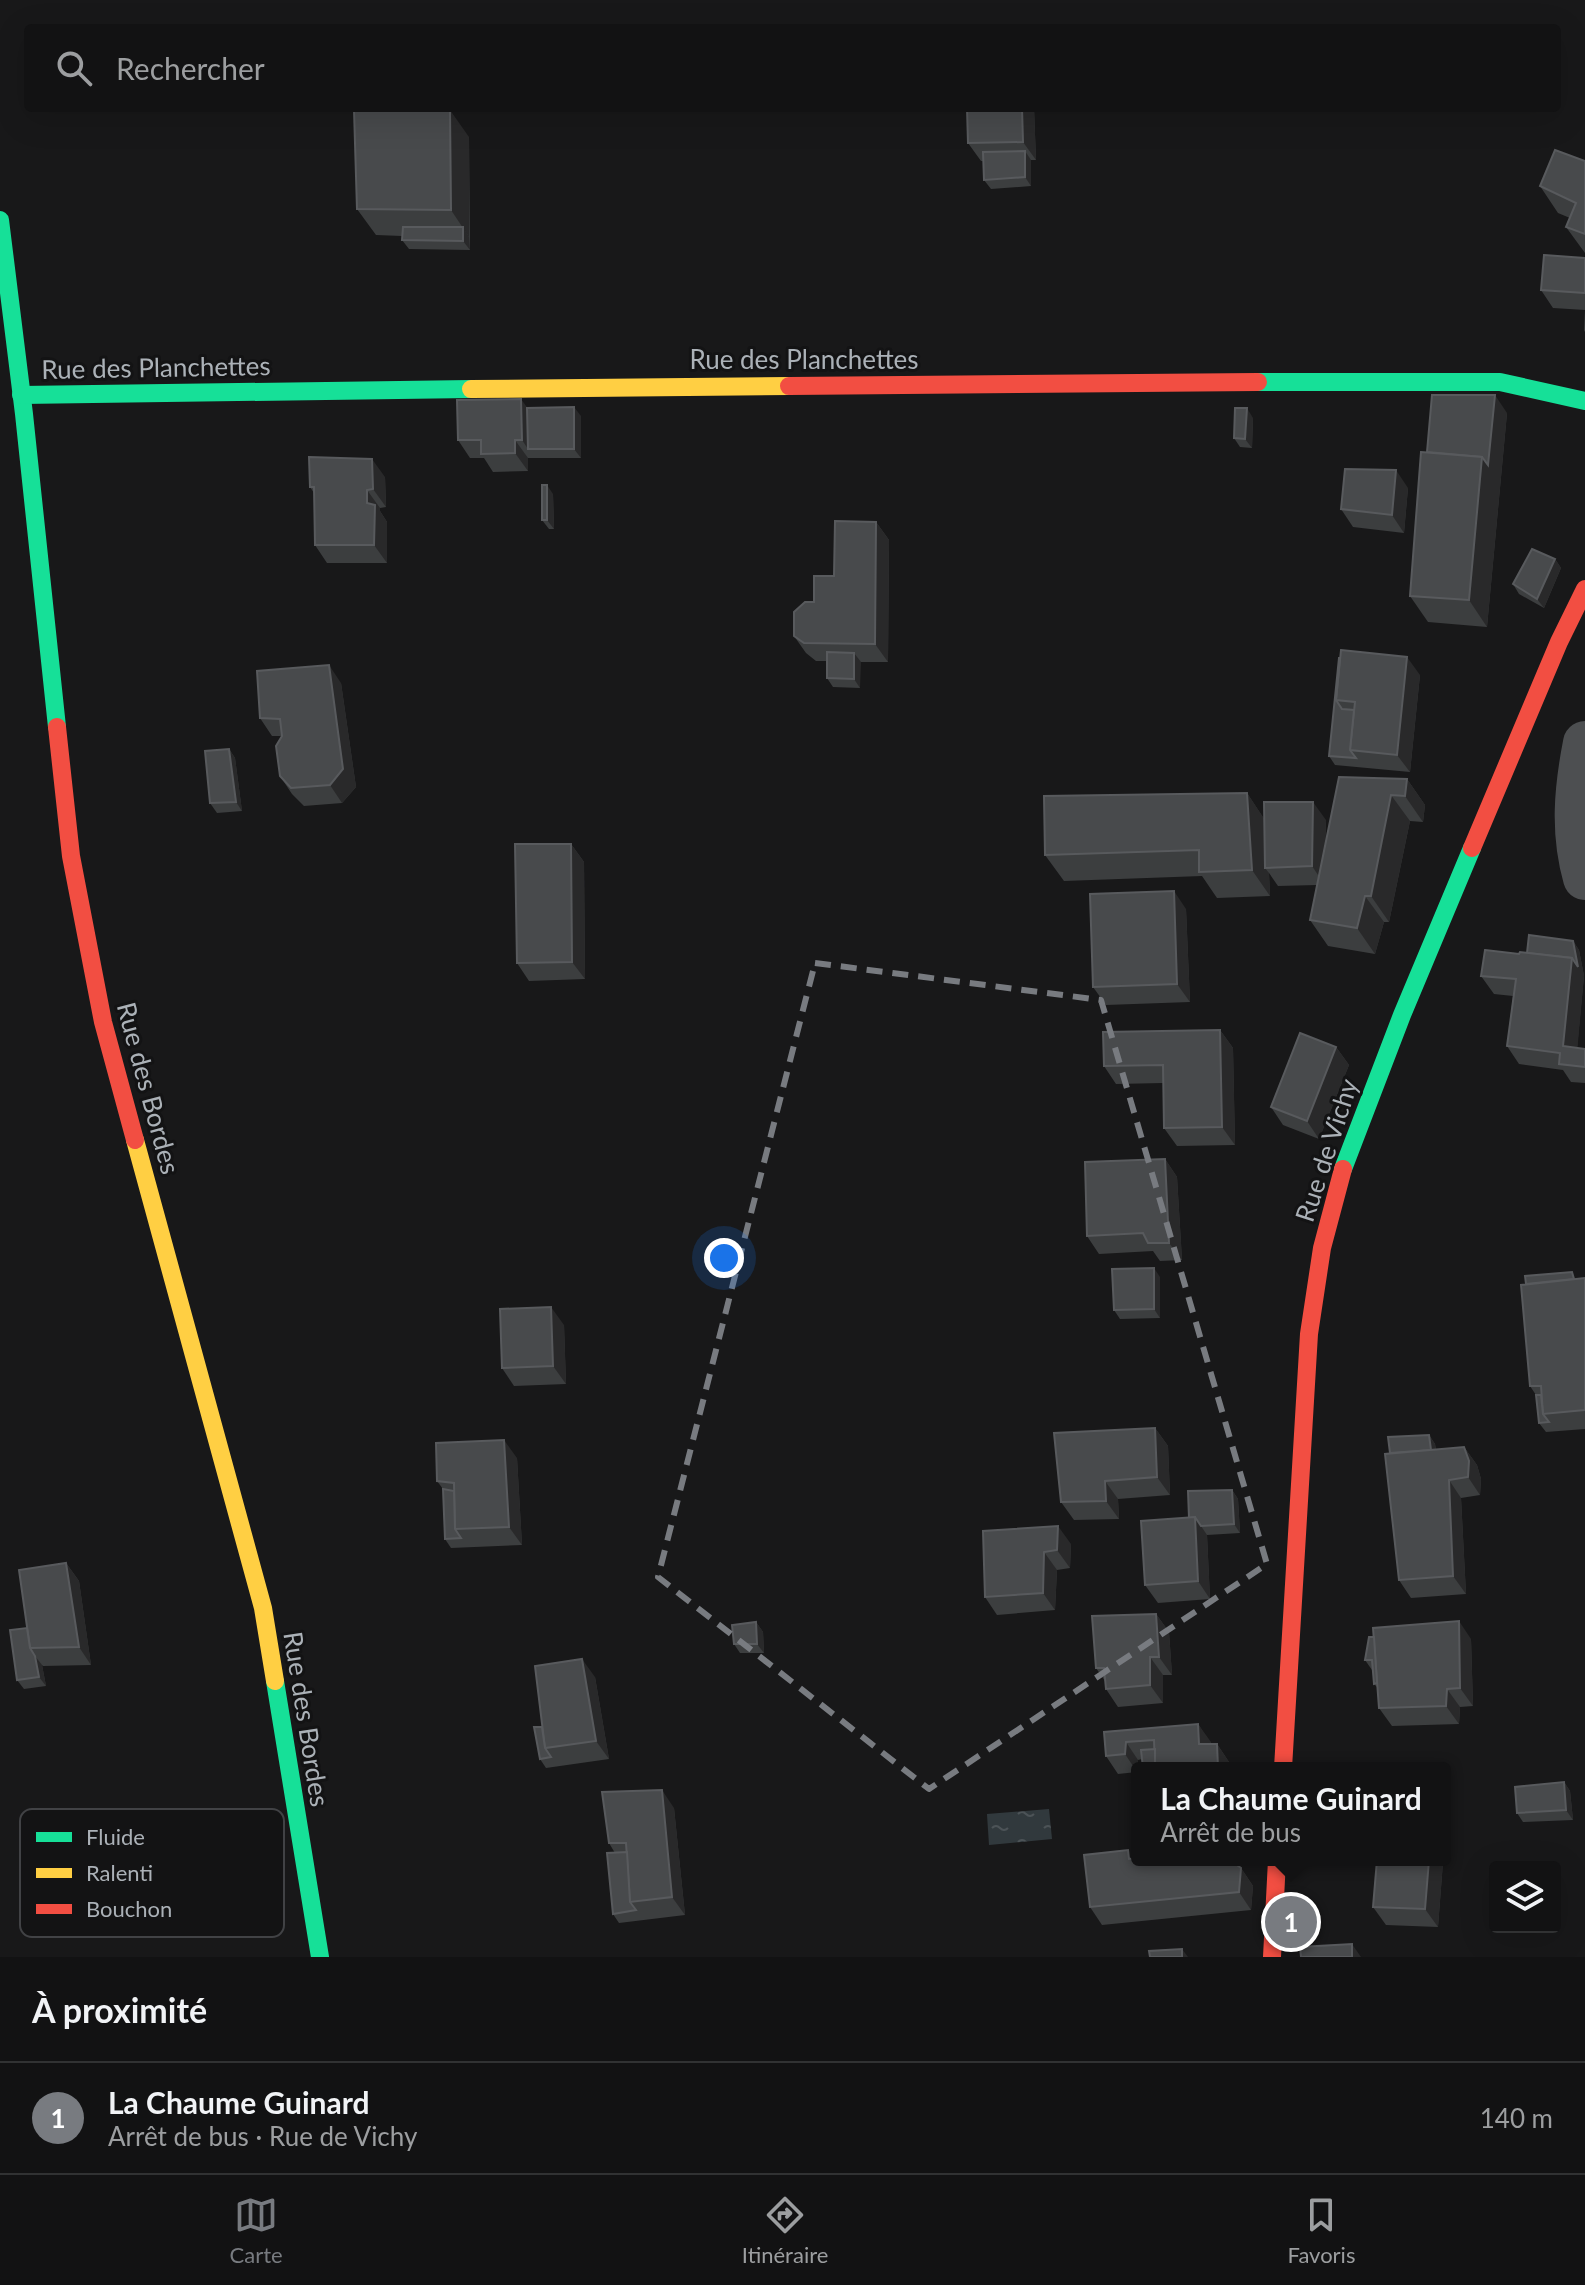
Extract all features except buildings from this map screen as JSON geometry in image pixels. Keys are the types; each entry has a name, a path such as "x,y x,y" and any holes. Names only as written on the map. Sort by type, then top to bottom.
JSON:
{"street":[{"name":"Rue des Bordes","path":"0,220 74,871 103,1022 263,1608 320,1957"},
{"name":"Rue des Planchettes","path":"21,395 563,387 1424,381 1500,382 1585,401"},
{"name":"Rue de Vichy","path":"1283,1762 1309,1334 1326,1233 1346,1158 1402,1015 1559,642 1585,589"},
{"path":"1585,743 1575,825 1585,878"},
{"path":"1272,1957 1277,1866"}],"highlighted area":[{"path":"815,963 1101,1000 1267,1564 929,1789 658,1577"}],"water":[{"path":"1049,1809 1052,1839 989,1845 987,1814"}],"traffic: fast":[{"path":"0,220 57,727"},
{"path":"1258,382 1500,382 1585,401"},
{"path":"21,395 471,389"},
{"path":"1343,1169 1402,1015 1472,848"},
{"path":"275,1681 320,1957"}],"traffic: slow":[{"path":"471,389 789,386"},
{"path":"135,1140 263,1608 275,1681"}],"traffic: jam":[{"path":"789,386 1258,382"},
{"path":"1472,848 1559,642 1585,589"},
{"path":"57,727 71,856 103,1022 135,1140"},
{"path":"1283,1762 1309,1334 1322,1248 1343,1169"},
{"path":"1272,1957 1277,1866"}],"place":[{"name":"La Chaume Guinard","path":"1291,1922"}]}
